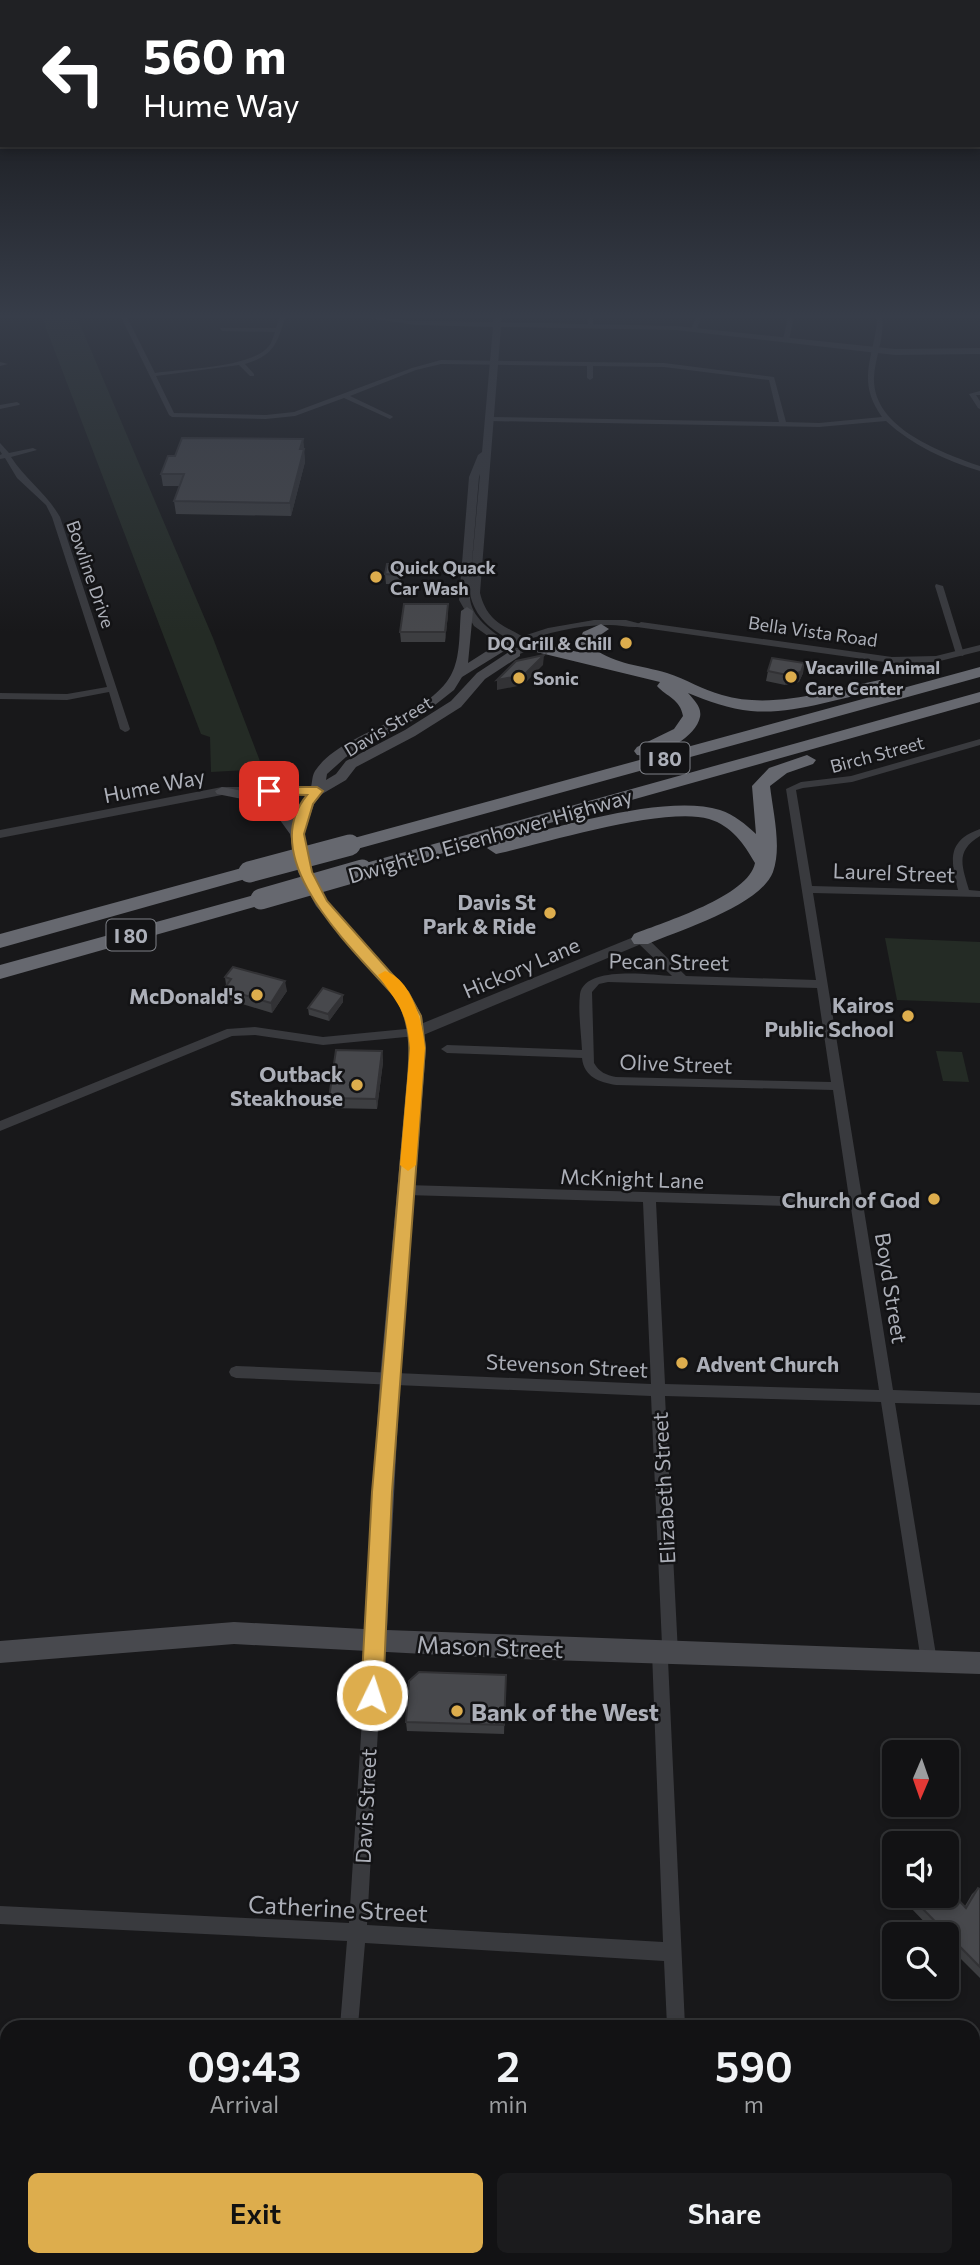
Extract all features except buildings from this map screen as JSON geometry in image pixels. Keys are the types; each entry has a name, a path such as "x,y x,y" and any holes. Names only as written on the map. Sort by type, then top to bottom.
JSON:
{"highway":[{"path":"601,629 589,635 584,649 603,663"},
{"path":"517,646 662,677 717,699 760,706 786,704 950,671 980,670"},
{"path":"517,646 666,686 679,693 691,712 688,728 678,737 568,775 519,798"},
{"name":"Dwight D. Eisenhower Highway","path":"0,941 980,670"},
{"name":"Dwight D. Eisenhower Highway","path":"0,972 980,697"},
{"path":"640,939 733,900 757,882 768,852 760,794 765,779 794,764 902,729 940,709"},
{"path":"362,870 442,860 678,809 706,813 734,823 756,843 765,863"}],"main road":[{"path":"458,674 462,661 467,611"},
{"name":"Davis Street","path":"317,791 320,773 341,754 416,713 449,687 458,674 517,646"},
{"name":"Davis Street","path":"375,1641 390,1378 418,1048 414,1016 403,996 321,903 305,872 297,834 307,803 317,791 341,777 360,759 456,704 481,676 517,646"},
{"path":"222,791 266,800 277,806 297,834"},
{"name":"Mason Street","path":"0,1652 234,1633 665,1653 980,1663"}],"street":[{"path":"489,421 476,600 484,617 517,646"},
{"path":"592,421 832,424 869,421"},
{"path":"890,421 925,446 980,469"},
{"name":"Bowline Drive","path":"0,445 4,456 49,504 56,517 125,729"},
{"path":"4,456 33,450"},
{"path":"486,452 474,477 464,586 467,611 483,629 517,646"},
{"path":"939,586 960,654"},
{"name":"Bella Vista Road","path":"517,646 583,624 625,621 892,660 925,660 980,648"},
{"name":"Bella Vista Road","path":"517,646 564,634 641,625"},
{"path":"0,696 67,696 111,689"},
{"name":"Birch Street","path":"790,798 790,789 794,786 852,779 980,742"},
{"name":"Hume Way","path":"0,834 222,791 317,791"},
{"name":"Boyd Street","path":"790,798 929,1661"},
{"path":"964,893 956,853 960,845 980,832"},
{"name":"Laurel Street","path":"806,889 980,894"},
{"path":"640,939 683,980"},
{"name":"Hickory Lane","path":"416,1032 640,939"},
{"name":"Pecan Street","path":"588,1054 586,992 589,984 608,978 820,984"},
{"path":"0,1126 231,1032 255,1031 323,1041 416,1032"},
{"path":"447,1049 588,1054"},
{"name":"Olive Street","path":"588,1054 588,1063 593,1073 609,1080 837,1086"},
{"name":"McKnight Lane","path":"406,1190 856,1203"},
{"name":"Elizabeth Street","path":"649,1197 659,1390 676,2020"},
{"name":"Stevenson Street","path":"236,1373 659,1390 980,1399"},
{"name":"Davis Street","path":"350,2020 358,1933 375,1641"},
{"name":"Catherine Street","path":"0,1915 673,1952"}],"shaded area":[{"path":"81,421 121,421 213,638 263,769 211,772 210,737 201,734"},
{"path":"885,938 980,942 980,1003 897,1000"},
{"path":"936,1051 962,1052 969,1082 943,1081"}],"slow traffic":[{"path":"385,975 403,996 414,1016 418,1048 408,1165"}],"place":[{"name":"Quick Quack Car Wash","path":"376,577"},
{"name":"DQ Grill & Chill","path":"626,643"},
{"name":"Vacaville Animal Care Center","path":"791,677"},
{"name":"Sonic","path":"519,678"},
{"name":"Davis St Park & Ride","path":"550,913"},
{"name":"McDonald's","path":"257,995"},
{"name":"Kairos Public School","path":"908,1016"},
{"name":"Outback Steakhouse","path":"357,1085"},
{"name":"Church of God","path":"934,1199"},
{"name":"Advent Church","path":"682,1363"},
{"name":"Bank of the West","path":"457,1711"}],"route":[{"path":"269,791 317,791 307,803 297,834 305,872 321,903 403,996 414,1016 418,1048 382,1492 372,1695"}]}
